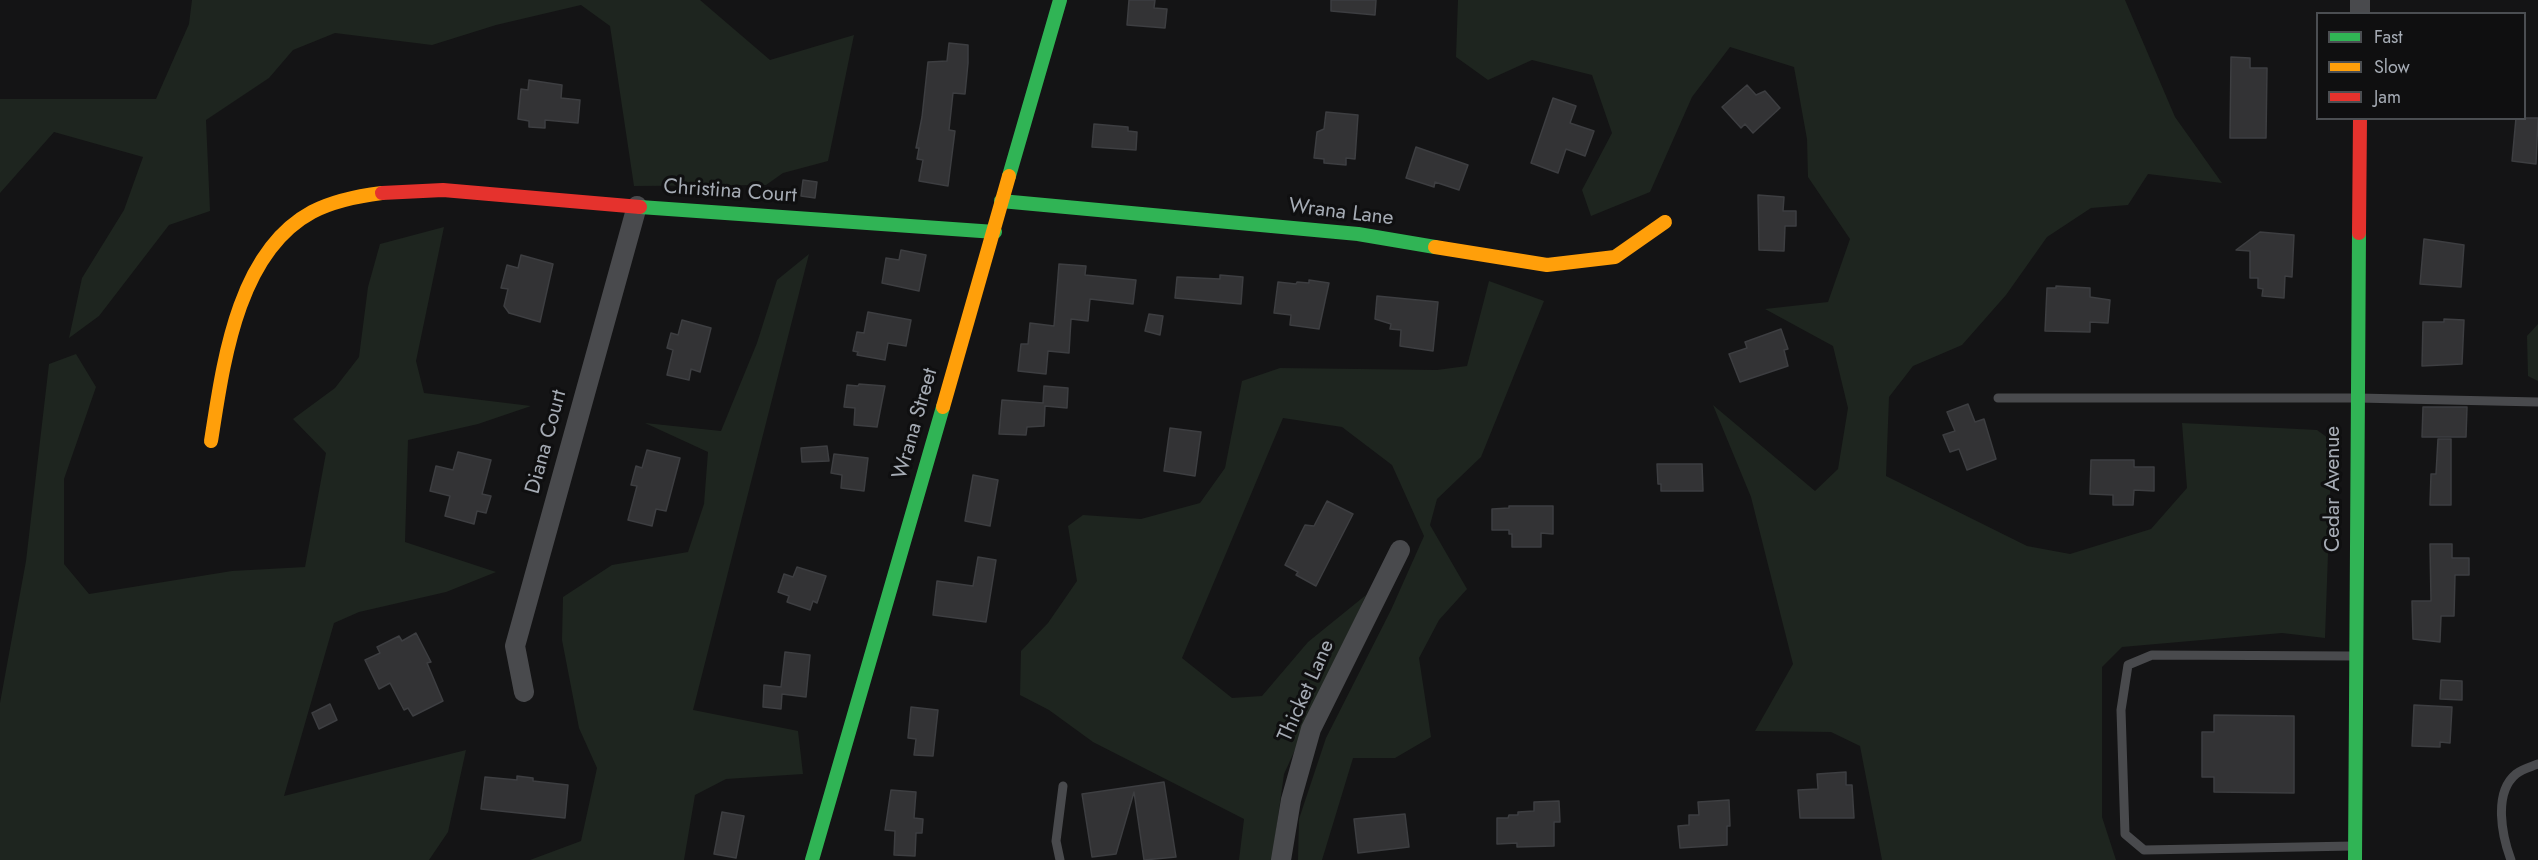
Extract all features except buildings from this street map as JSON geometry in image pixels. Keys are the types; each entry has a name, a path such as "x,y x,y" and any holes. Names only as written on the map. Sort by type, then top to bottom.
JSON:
{"street":[{"name":"Wrana Street","path":"812,860 994,232 1000,201 1060,0"},
{"name":"Cedar Avenue","path":"2356,853 2360,120"},
{"name":"Christina Court","path":"211,441 233,329 246,288 276,243 299,220 326,206 359,196 409,190 462,191 994,232"},
{"name":"Wrana Lane","path":"1000,201 1358,234 1547,265 1615,256 1665,222"},
{"name":"Diana Court","path":"524,692 515,646 637,206"},
{"name":"Thicket Lane","path":"1281,860 1291,800 1311,729 1400,550"}],"lane":[{"path":"1998,398 2358,398 2538,402"},
{"path":"2356,853 2144,850 2125,834 2121,710 2128,666 2152,655 2357,656"},
{"path":"2511,860 2506,846 2501,808 2506,788 2516,774 2538,764"},
{"path":"1060,860 1056,841 1063,786"}],"shaded area":[{"path":"192,0 700,0 770,60 854,35 828,161 783,173 766,185 634,186 610,26 581,5 496,25 432,45 335,33 293,50 269,78 206,120 210,211 169,225 99,316 69,338 82,278 124,210 143,157 54,132 0,193 0,99 156,99 189,24"},
{"path":"1458,0 2125,0 2175,117 2222,183 2148,174 2128,205 2091,208 2047,237 2006,295 1962,345 1913,366 1889,397 1886,476 2027,546 2070,554 2151,529 2187,488 2182,423 2317,430 2332,441 2325,638 2282,633 2122,647 2102,667 2102,817 2116,860 1882,860 1860,746 1831,732 1755,731 1793,664 1751,497 1713,405 1815,491 1838,469 1848,408 1833,346 1765,309 1828,302 1850,239 1808,177 1807,139 1794,67 1730,47 1692,97 1650,192 1591,216 1582,190 1612,133 1592,75 1532,60 1488,80 1456,57"},
{"path":"444,227 416,361 424,393 531,406 478,424 408,440 405,542 496,572 446,592 359,612 334,623 284,796 466,750 448,832 429,860 0,860 0,703 26,561 49,364 76,354 96,387 64,479 64,564 89,594 232,571 305,567 326,453 293,419 335,388 359,357 368,287 380,244"},
{"path":"809,254 693,710 798,731 803,774 726,779 695,795 684,860 530,860 581,841 597,768 579,728 562,640 563,597 612,565 688,552 704,504 708,452 645,423 721,431 757,343 777,280"},
{"path":"1489,281 1544,301 1481,457 1437,499 1430,525 1467,589 1439,620 1419,658 1431,737 1395,758 1353,758 1322,860 1298,860 1299,819 1326,738 1391,610 1424,536 1392,465 1342,427 1283,418 1182,658 1232,698 1262,696 1308,642 1366,595 1284,774 1272,860 1239,860 1244,819 1093,742 1049,710 1020,695 1021,651 1048,623 1077,581 1068,526 1083,515 1141,519 1200,503 1225,468 1242,381 1280,368 1437,370 1467,366"},
{"path":"2538,324 2538,381 2528,376 2527,336"}],"traffic: fast":[{"path":"1009,176 1060,0"},
{"path":"1001,201 1358,234 1435,247"},
{"path":"640,207 995,232"},
{"path":"2355,860 2359,233"},
{"path":"812,860 943,407"}],"traffic: slow":[{"path":"943,407 1009,176"},
{"path":"211,441 221,379 237,314 250,283 266,255 286,231 312,212 346,200 382,193"},
{"path":"1435,247 1547,265 1615,257 1665,222"}],"traffic: jam":[{"path":"2359,233 2360,120"},
{"path":"382,193 443,190 640,207"}]}
